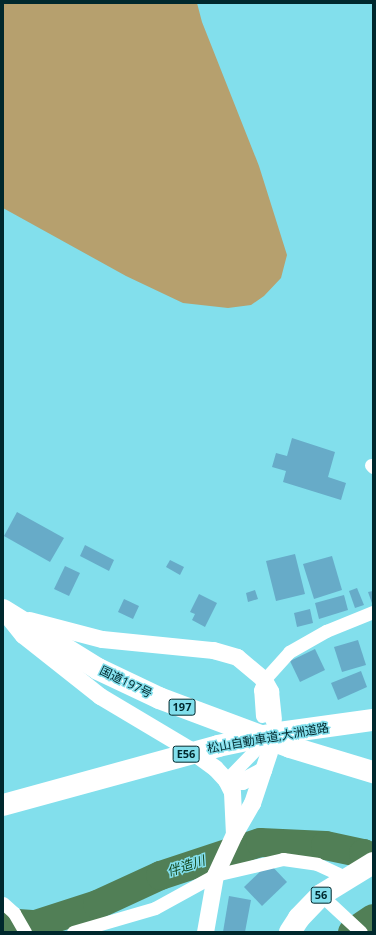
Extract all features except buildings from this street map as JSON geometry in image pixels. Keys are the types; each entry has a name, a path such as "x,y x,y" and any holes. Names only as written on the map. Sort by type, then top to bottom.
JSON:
{"highway":[{"name":"国道197号","path":"4,610 98,669 160,698 270,740 373,772"},
{"name":"松山自動車道;大洲道路","path":"3,805 218,746 279,733 373,720"},
{"name":"56","path":"290,932 299,918 321,895 360,870"}],"street":[{"path":"4,610 102,639 213,650 237,657 264,680 270,691 268,717"},
{"path":"4,610 23,635 100,696 189,749 226,780 240,815"},
{"path":"264,680 289,652 326,631 373,612"},
{"path":"226,780 263,749"},
{"path":"205,932 217,871 234,834 240,815 263,770 263,749"},
{"path":"226,780 242,781 263,770"},
{"path":"73,932 155,908 217,871 283,859 360,870"},
{"path":"321,895 341,911 361,932"},
{"path":"3,903 14,913 25,932"}],"shaded area":[{"path":"3,3 197,3 202,22 259,166 287,255 281,278 264,296 251,305 228,308 183,303 126,276 3,208"}],"waterway":[{"name":"伴造川","path":"3,922 35,924 97,904 160,875 260,842 325,845 363,853 373,859"},
{"path":"352,932 373,918"}]}
